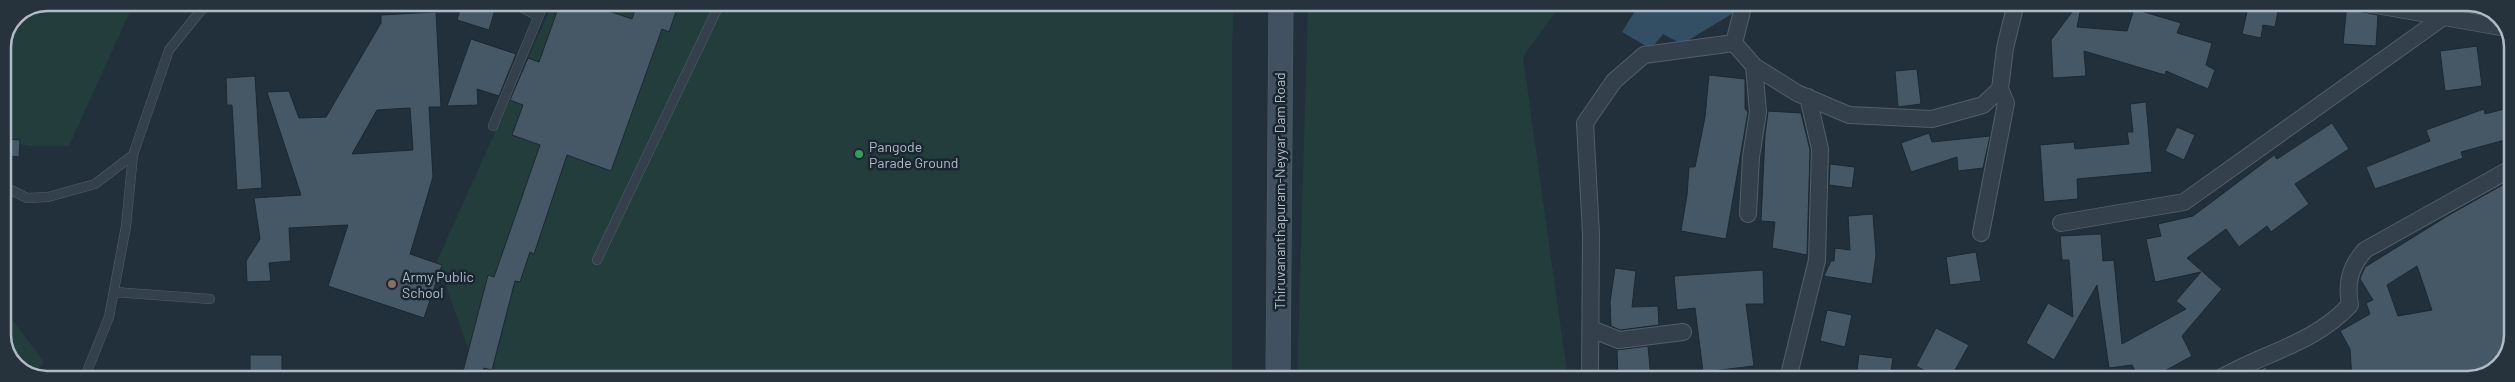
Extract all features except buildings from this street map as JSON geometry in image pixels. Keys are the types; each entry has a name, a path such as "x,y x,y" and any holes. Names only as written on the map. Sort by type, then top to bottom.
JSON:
{"main road":[{"name":"Thiruvananthapuram-Neyyar Dam Road","path":"1278,371 1281,12"}],"street":[{"path":"1734,43 1742,12"},
{"path":"1982,234 2006,103 2000,89 2005,48 2014,12"},
{"path":"2411,12 2498,27"},
{"path":"2061,223 2184,202 2442,18"},
{"path":"1734,43 1754,66 1797,93 1849,115 1932,119 1983,105 2000,89"},
{"path":"1590,371 1591,234 1585,123 1614,81 1644,55 1734,43"},
{"path":"1748,214 1752,157 1758,112 1754,66"},
{"path":"1790,371 1817,260 1820,149 1808,97"},
{"path":"2234,371 2308,339 2336,320 2350,305 2350,273 2355,262 2365,250 2504,173"},
{"path":"1590,329 1619,340 1683,332"}],"lane":[{"path":"88,370 109,317 126,226 133,155 169,50 200,11"},
{"path":"529,11 538,16"},
{"path":"493,126 540,11"},
{"path":"597,260 716,11"},
{"path":"11,190 27,198 48,197 95,184 133,155"},
{"path":"114,292 210,299"}],"green space":[{"path":"47,11 130,11 69,146 32,146 11,143 11,47 17,27 27,17"},
{"name":"Pangode Parade Ground","path":"549,11 1234,11 1232,370 476,370 437,261"},
{"path":"1308,12 1556,12 1523,57 1567,371 1297,371"},
{"path":"11,318 44,362 38,370 27,365 19,357 12,344"}],"water":[{"path":"1635,12 1735,12 1682,44 1663,34 1651,49 1622,32"}],"place":[{"name":"Pangode Parade Ground","path":"859,154"},
{"name":"Army Public School","path":"392,284"}]}
